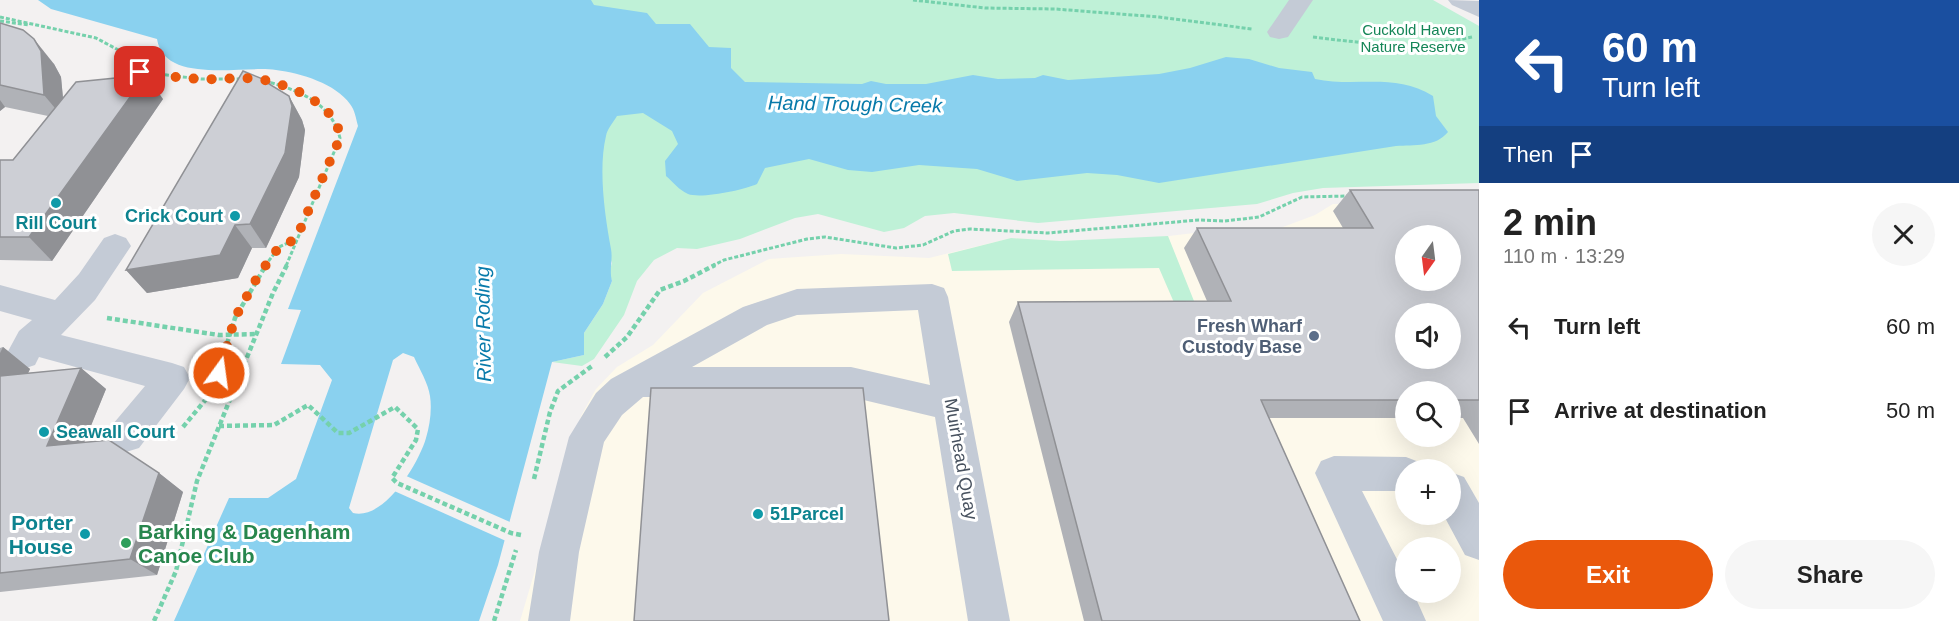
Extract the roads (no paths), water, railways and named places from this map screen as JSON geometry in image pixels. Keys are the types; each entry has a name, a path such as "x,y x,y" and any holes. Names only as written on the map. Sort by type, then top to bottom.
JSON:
{"street":[{"path":"1279,32 1301,0"},
{"path":"1460,0 1479,10"},
{"path":"115,246 87,288 26,350 172,378 126,436"},
{"name":"Muirhead Quay","path":"636,382 755,316 796,302 932,297 989,621"},
{"path":"0,298 61,315"},
{"path":"549,621 559,552 587,437 609,404 636,382 851,382 951,405"},
{"path":"1395,474 1334,473 1405,621"},
{"path":"1461,509 1479,541"}],"water":[{"path":"38,0 591,0 594,5 647,13 656,24 690,24 709,47 731,48 731,68 745,82 862,84 871,81 886,84 926,84 973,75 998,79 1035,78 1043,75 1068,80 1159,74 1190,68 1226,57 1249,59 1279,68 1312,72 1315,79 1404,84 1433,96 1436,116 1448,132 1431,143 1396,146 1159,183 1117,175 1087,173 1017,181 977,169 919,165 872,172 848,170 809,159 765,168 757,184 751,186 722,193 694,195 682,190 666,176 665,161 678,144 672,131 643,113 617,116 607,133 602,178 612,281 603,304 584,333 584,355 552,362 498,565 479,621 174,621 229,498 268,498 296,479 332,380 320,365 281,364 301,310 288,309 358,126 353,109 344,97 317,81 276,70 189,68 174,63 163,53 157,39 51,9","holes":["403,353 414,357 428,386 431,401 430,422 422,449 408,475 388,499 365,513 353,513 349,508 393,360"]}],"place":[{"name":"Rill Court","path":"56,203"},
{"name":"Crick Court","path":"235,216"},
{"name":"Fresh Wharf Custody Base","path":"1314,336"},
{"name":"Seawall Court","path":"44,432"},
{"name":"51Parcel","path":"758,514"},
{"name":"Porter House","path":"85,534"},
{"name":"Barking & Dagenham Canoe Club","path":"126,543"}],"park label":[{"name":"Cuckold Haven Nature Reserve","path":"1413,38"}],"water label":[{"name":"Hand Trough Creek","path":"855,104"},
{"name":"River Roding","path":"483,324"}]}
